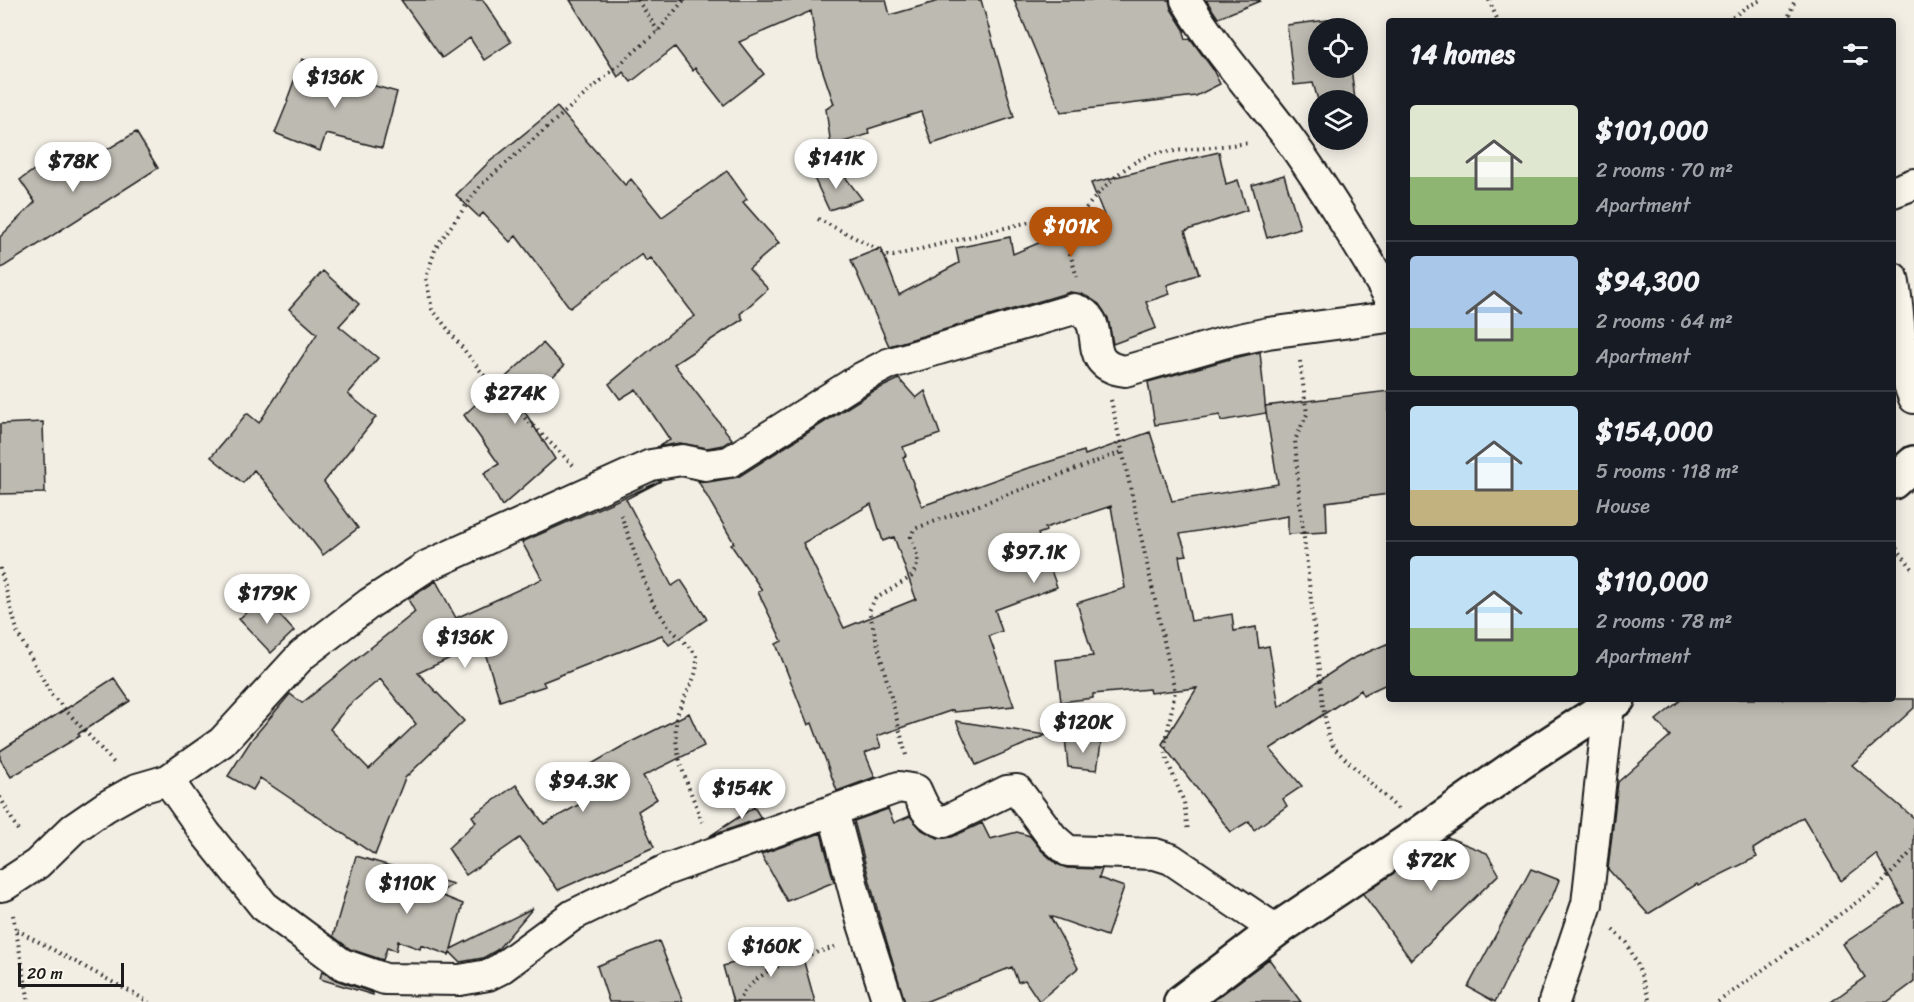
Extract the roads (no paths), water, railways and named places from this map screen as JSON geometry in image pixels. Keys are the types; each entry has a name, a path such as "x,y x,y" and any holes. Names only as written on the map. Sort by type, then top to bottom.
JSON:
{"street":[{"path":"1186,0 1201,26 1289,139 1360,245 1386,291"},
{"path":"1896,191 1914,184"},
{"path":"1896,294 1903,361 1914,398"},
{"path":"3,885 37,864 73,830 137,789 168,780 222,742 302,655 370,603 427,566 651,465 682,460 706,465 729,462 862,377 888,364 1074,309 1081,311 1092,321 1097,354 1103,362 1114,369 1125,371 1226,342 1296,329 1386,317"},
{"path":"1896,479 1914,463"},
{"path":"1181,1002 1276,930 1613,702"},
{"path":"1554,1002 1587,904 1613,702"},
{"path":"168,780 206,834 264,906 342,964 385,979 460,980 488,975 500,969 573,915 669,869 899,788 916,790 927,813 944,822 1006,791 1017,790 1053,838 1068,851 1155,854 1171,859 1276,930"},
{"path":"833,811 867,937 888,1002"}]}
